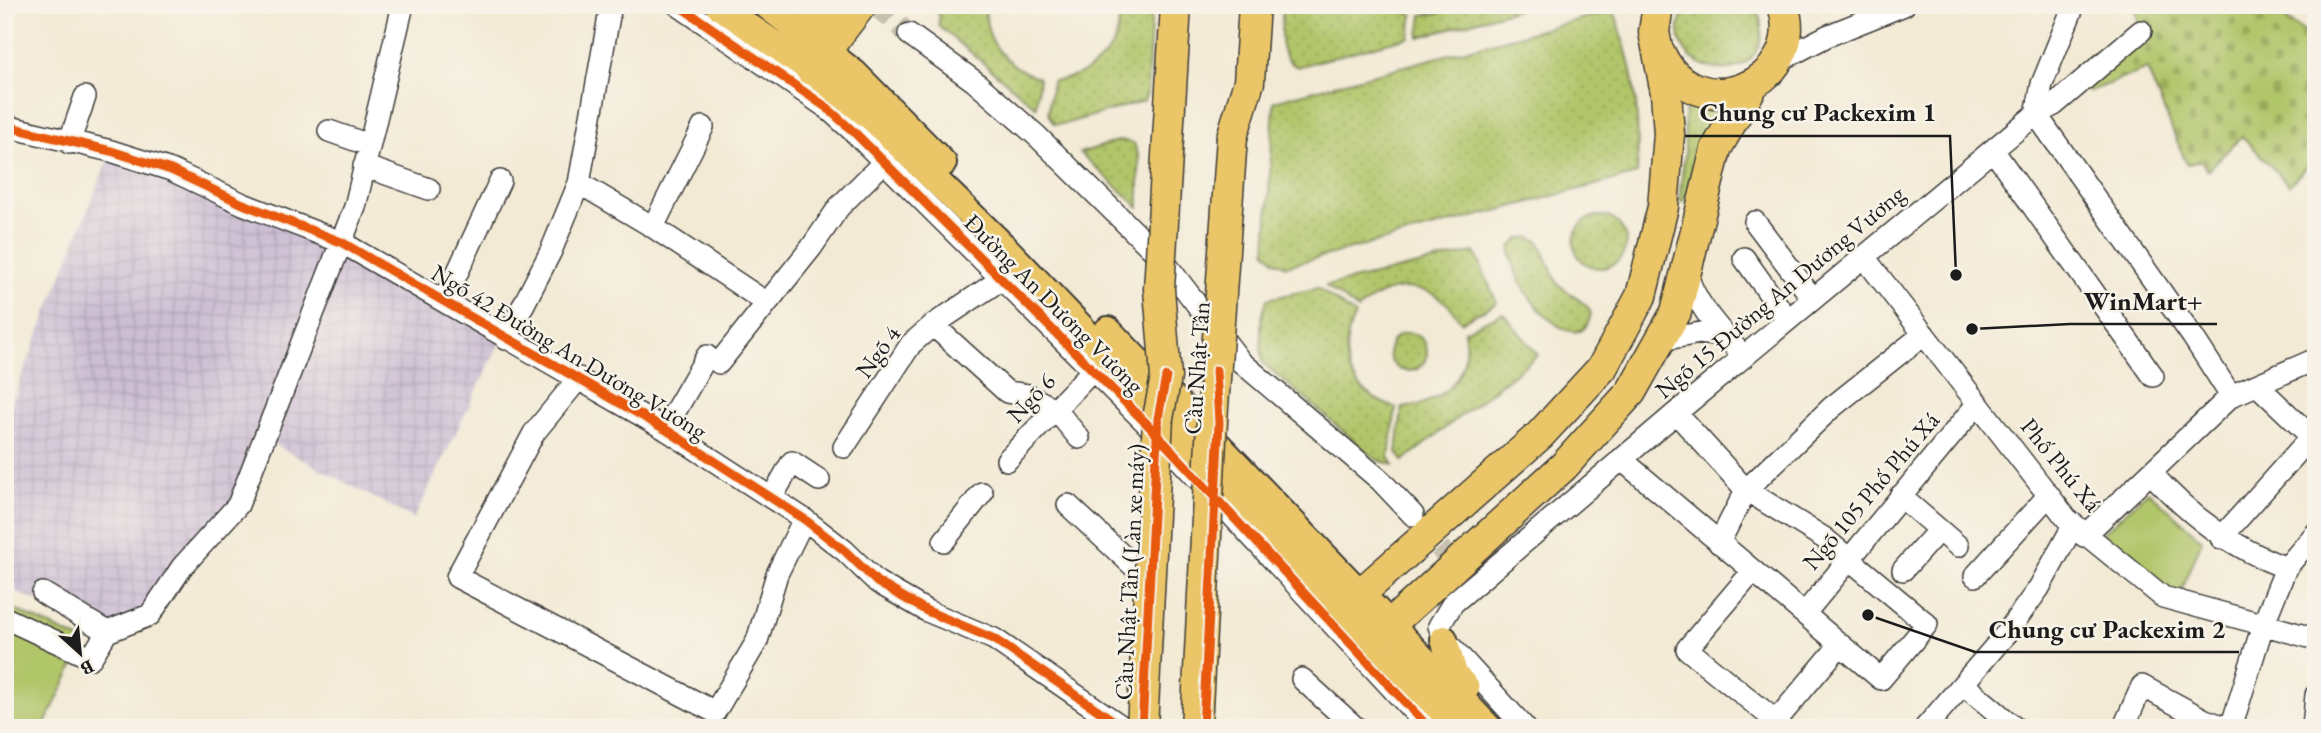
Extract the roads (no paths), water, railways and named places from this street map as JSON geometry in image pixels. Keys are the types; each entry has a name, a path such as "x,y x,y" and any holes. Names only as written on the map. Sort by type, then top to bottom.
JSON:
{"highway":[{"path":"808,52 827,5"},
{"path":"808,52 861,5"},
{"path":"1166,377 1159,289 1176,5"},
{"name":"Cầu Nhật Tân","path":"1149,728 1166,377 1189,5"},
{"name":"Cầu Nhật Tân","path":"1196,728 1216,370 1241,5"},
{"path":"1232,136 1249,82 1254,5"},
{"path":"1382,632 1564,466 1631,392 1676,313 1716,149 1753,86 1777,62 1787,31 1783,5"},
{"path":"1654,19 1671,72 1693,88 1723,93 1753,86"},
{"path":"1352,600 1540,435 1602,368 1641,296 1664,207 1669,134 1667,93 1654,19"},
{"path":"1203,728 1219,423 1216,370"},
{"name":"Cầu Nhật Tân (Làn xe máy)","path":"1127,727 1158,418 1166,377"}],"main road":[{"name":"Đường An Dương Vương","path":"718,5 808,52"},
{"name":"Đường An Dương Vương","path":"765,5 872,118 1007,250 1227,480 1352,600 1472,725"},
{"path":"1444,639 1454,674 1468,691 1472,725"}],"street":[{"path":"5,618 91,658 107,632 150,615 181,567 238,505 355,207 403,5"},
{"path":"506,339 551,251 579,183 611,5"},
{"name":"Đường An Dương Vương","path":"678,5 826,107 1003,278 1156,433 1429,728"},
{"path":"1777,62 1827,36 1904,5"},
{"path":"2074,5 2042,83 2036,114 2193,337 2231,396"},
{"name":"Ngõ 15 Đường An Dương Vương","path":"1444,639 1440,626 1467,582 1621,460 2036,114 2054,105 2141,31"},
{"path":"909,34 974,81 1037,136 1162,259 1241,362 1380,480 1413,515"},
{"path":"69,143 85,97"},
{"name":"Ngõ 42 Đường An Dương Vương","path":"5,126 111,151 171,170 243,204 341,242 445,299 506,339 665,429 804,519 845,551 877,582 927,611 994,639 1127,727"},
{"path":"653,227 704,127"},
{"path":"329,131 369,145"},
{"path":"1993,150 2153,376"},
{"path":"665,429 713,359 767,303 811,248 839,207 883,163"},
{"path":"364,166 429,188"},
{"path":"445,299 500,181"},
{"path":"579,183 653,227 767,303"},
{"path":"1755,222 1813,299"},
{"name":"Phố Phú Xá","path":"1864,257 2079,531 2163,597 2316,639"},
{"path":"1744,258 1788,320"},
{"path":"1686,271 1689,283 1702,304 1744,357"},
{"name":"Ngõ 4","path":"844,447 911,344 933,325 1003,278"},
{"path":"933,325 1007,392 1028,395 1056,410 1079,438"},
{"path":"1661,340 1699,333 1727,337"},
{"path":"1719,543 1746,491 1831,408 1924,334"},
{"path":"1925,728 1964,684 2039,588 2079,531 2151,473 2231,396 2316,359"},
{"name":"Ngõ 6","path":"1007,460 1092,370"},
{"path":"579,378 534,433 457,577 715,712 757,641 778,574 804,519"},
{"path":"2221,538 2313,439 2257,385"},
{"name":"Ngõ 105 Phố Phú Xá","path":"1805,613 1978,403"},
{"path":"1621,460 1881,680 1927,624 1824,538 1746,491 1676,412"},
{"path":"1127,727 1156,433"},
{"path":"772,498 792,462 820,480"},
{"path":"2151,473 2181,506 2221,538 2254,556 2286,568"},
{"path":"944,541 982,494"},
{"path":"1975,576 2049,495"},
{"path":"1899,496 1958,547"},
{"path":"1068,505 1142,573"},
{"path":"1903,570 1939,530"},
{"path":"2234,728 2234,718 2263,625 2286,568 2316,533"},
{"path":"1753,571 1687,649 1776,721 1840,645"},
{"path":"43,593 107,632"},
{"path":"1444,639 1525,728"},
{"path":"1302,679 1356,728"},
{"path":"1964,684 2015,728"},
{"path":"2126,722 2142,686 2204,724 2228,728"},
{"path":"2313,728 2316,695"}],"tunnel":[{"path":"875,5 909,34"},
{"path":"1420,524 1462,575"}],"place":[{"name":"Chung cư Packexim 1","path":"1956,275"},
{"name":"WinMart+","path":"1972,329"},
{"name":"Chung cư Packexim 2","path":"1868,615"}]}
